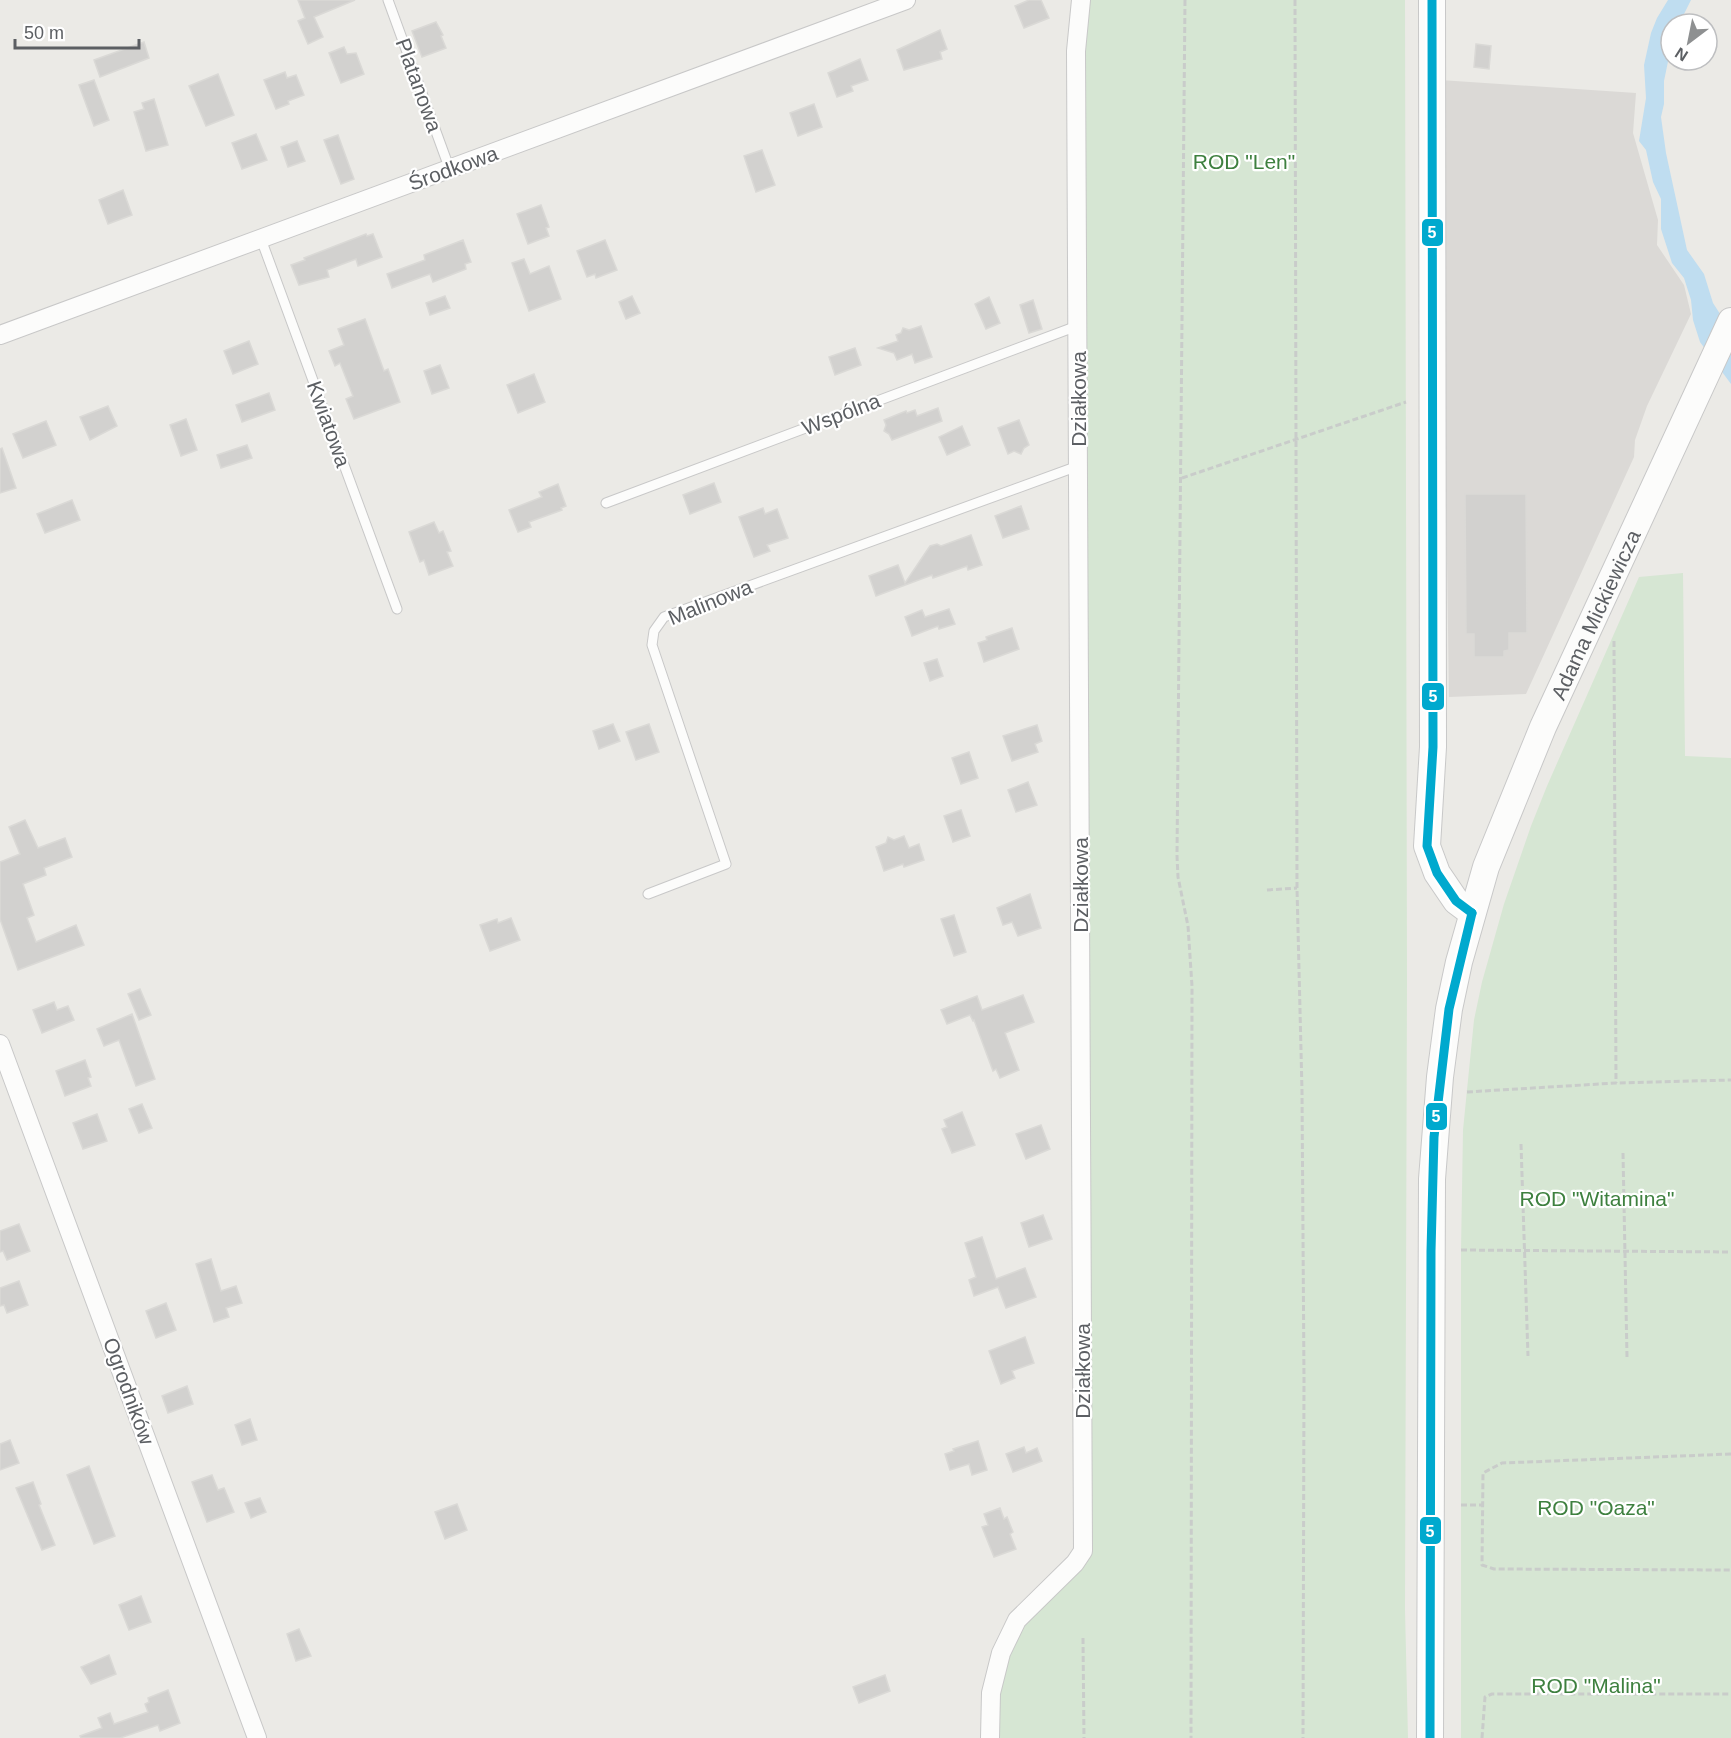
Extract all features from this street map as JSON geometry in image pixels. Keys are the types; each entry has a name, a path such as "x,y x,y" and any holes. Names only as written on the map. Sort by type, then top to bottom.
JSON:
{"street":[{"name":"Środkowa","path":"0,335 906,0"},
{"name":"Działkowa","path":"990,1738 990,1693 1001,1653 1017,1620 1075,1563 1083,1551 1076,51 1081,0"},
{"path":"1432,0 1433,747 1428,846 1437,873 1456,901 1472,913"},
{"name":"Adama Mickiewicza","path":"1430,1738 1431,1251 1434,1137 1449,1009 1472,913 1486,867 1543,727 1731,321"},
{"name":"Ogrodników","path":"0,1044 257,1738"}],"lane":[{"name":"Platanowa","path":"388,0 450,170"},
{"name":"Kwiatowa","path":"261,239 397,609"},
{"name":"Wspólna","path":"606,503 1077,326"},
{"name":"Malinowa","path":"648,894 726,864 652,645 654,631 664,617 1078,466"}],"path":[{"path":"1185,0 1178,878 1188,926 1192,986 1191,1738"},
{"path":"1295,0 1297,888 1302,1091 1304,1379 1303,1738"},
{"path":"1182,478 1406,402"},
{"path":"1614,641 1616,1083"},
{"path":"1267,890 1297,888"},
{"path":"1467,1092 1616,1083 1731,1080"},
{"path":"1521,1144 1528,1356"},
{"path":"1623,1153 1627,1357"},
{"path":"1461,1250 1731,1252"},
{"path":"1731,1454 1502,1463 1483,1473 1482,1565 1494,1569 1731,1570"},
{"path":"1461,1505 1483,1504"},
{"path":"1083,1638 1084,1738"},
{"path":"1482,1738 1485,1697 1492,1694 1731,1694"}],"shaded area":[{"path":"1440,80 1636,93 1633,133 1658,220 1657,245 1684,285 1691,314 1647,406 1635,440 1634,457 1526,694 1449,697"}],"green space":[{"name":"ROD \"Len\"","path":"1086,0 1405,0 1407,980 1405,1610 1408,1738 996,1738 1000,1692 1011,1643 1034,1614 1085,1563 1083,29"},
{"name":"ROD \"Witamina\"","path":"1683,573 1685,756 1731,758 1731,1738 1461,1738 1463,1130 1474,1020 1504,904 1531,826 1639,577"}],"water":[{"path":"1668,0 1691,0 1685,12 1661,12"},
{"path":"1659,15 1659,72 1666,72 1661,117 1666,153 1687,250 1704,274 1713,303 1731,331 1731,384 1700,342 1684,278 1672,263 1661,229 1661,199 1653,182 1646,150 1639,141 1646,98 1644,65"}],"building":[{"path":"298,0 355,0 314,17 323,37 308,44 298,21 305,18"},
{"path":"1029,0 1041,0 1049,18 1024,28 1015,6"},
{"path":"436,22 443,35 441,36 446,48 422,57 412,31"},
{"path":"940,30 947,49 940,52 942,59 904,70 897,50"},
{"path":"144,42 149,58 100,77 94,60"},
{"path":"1476,44 1491,46 1489,69 1474,67"},
{"path":"344,47 347,54 356,53 364,74 341,83 329,53"},
{"path":"860,59 868,80 851,86 853,91 837,97 828,73"},
{"path":"285,72 287,78 296,75 304,95 276,109 264,80"},
{"path":"218,74 234,115 206,126 189,86"},
{"path":"94,80 109,120 94,126 79,85"},
{"path":"154,99 168,145 146,151 134,112 144,109 142,103"},
{"path":"814,104 822,127 798,136 790,113"},
{"path":"256,134 267,160 242,169 232,143"},
{"path":"338,135 354,179 341,184 324,140"},
{"path":"297,141 305,161 288,167 281,147"},
{"path":"762,150 775,185 756,192 744,156"},
{"path":"123,190 132,215 108,224 99,200"},
{"path":"541,205 549,227 546,228 549,236 528,244 517,214"},
{"path":"366,234 367,236 373,234 382,257 358,266 356,259 327,270 329,277 299,285 291,265"},
{"path":"463,240 471,262 465,264 466,269 433,282 430,274 392,288 387,274 425,260 424,255"},
{"path":"605,240 617,270 596,278 595,274 587,277 577,251"},
{"path":"524,259 530,274 549,266 561,299 529,311 512,263"},
{"path":"445,296 450,308 430,315 426,303"},
{"path":"632,296 640,313 626,319 619,302"},
{"path":"989,297 1000,323 986,329 975,304"},
{"path":"1033,300 1042,329 1029,333 1020,305"},
{"path":"365,319 384,371 388,369 400,402 354,419 346,399 353,396 340,363 335,366 329,351 344,345 338,329"},
{"path":"921,326 932,357 915,363 912,354 897,360 894,353 878,348 898,341 896,335 901,333 903,328 909,330"},
{"path":"249,341 258,364 233,374 224,351"},
{"path":"855,348 861,365 835,375 829,357"},
{"path":"440,365 449,388 432,394 424,371"},
{"path":"534,374 545,402 518,413 507,385"},
{"path":"269,393 275,410 242,422 236,405"},
{"path":"108,406 117,426 90,440 80,417"},
{"path":"938,408 942,421 892,440 884,431 886,425 884,420 906,411 907,413 915,410 917,416"},
{"path":"186,419 197,450 181,456 170,425"},
{"path":"1019,420 1029,445 1021,454 1014,451 1008,454 998,428"},
{"path":"46,421 56,445 23,458 13,434"},
{"path":"962,426 970,445 947,455 939,437"},
{"path":"247,445 252,458 221,468 217,455"},
{"path":"2,448 16,488 0,493 0,449"},
{"path":"714,483 721,502 690,514 683,495"},
{"path":"558,484 566,506 561,508 562,510 529,522 531,527 518,532 509,510 542,497 539,492"},
{"path":"1465,494 1526,494 1527,633 1509,633 1509,650 1504,651 1504,657 1474,657 1474,634 1466,634"},
{"path":"72,500 80,520 45,533 37,514"},
{"path":"1021,506 1029,529 1003,538 995,516"},
{"path":"763,508 765,514 777,509 788,538 767,545 770,551 754,557 739,517"},
{"path":"434,522 439,533 443,531 451,551 447,552 453,566 429,575 424,560 420,562 409,532"},
{"path":"971,535 982,565 968,570 967,566 933,578 932,575 876,596 869,576 898,565 905,583 930,546 937,544 941,546"},
{"path":"949,609 955,624 939,629 938,626 912,636 905,617 922,610 925,617"},
{"path":"1012,628 1019,649 984,662 978,643 987,640 986,637"},
{"path":"937,659 943,676 930,681 924,663"},
{"path":"613,724 620,741 599,749 593,731"},
{"path":"649,724 659,752 636,760 626,732"},
{"path":"1037,725 1042,741 1035,744 1038,752 1012,761 1003,736"},
{"path":"969,752 978,778 961,784 952,758"},
{"path":"1028,782 1037,805 1016,812 1008,790"},
{"path":"961,810 970,836 953,842 944,816"},
{"path":"25,820 38,848 65,838 72,857 44,868 46,875 23,884 34,915 27,918 36,942 76,925 84,945 18,970 0,919 0,862 20,854 9,827"},
{"path":"904,836 909,848 919,844 924,860 884,871 876,847 886,843 888,837 894,840"},
{"path":"1030,894 1041,928 1018,936 1012,922 1003,925 997,908"},
{"path":"954,915 966,952 954,956 941,919"},
{"path":"511,918 520,940 490,951 480,925 497,919 498,923"},
{"path":"140,989 151,1015 139,1020 128,994"},
{"path":"1023,995 1034,1022 1005,1033 1019,1070 1000,1078 996,1069 993,1071 974,1020 970,1015 947,1024 941,1010 977,996 982,1010"},
{"path":"54,1002 57,1010 68,1006 74,1020 42,1033 33,1010"},
{"path":"132,1014 155,1079 136,1086 119,1040 104,1046 97,1029"},
{"path":"85,1060 91,1077 88,1078 91,1086 65,1096 56,1071"},
{"path":"142,1104 152,1128 139,1133 129,1109"},
{"path":"962,1112 975,1145 952,1153 942,1129 947,1127 944,1120"},
{"path":"97,1114 107,1141 83,1149 73,1123"},
{"path":"1041,1125 1050,1149 1026,1159 1016,1134"},
{"path":"1043,1215 1052,1239 1029,1247 1021,1223"},
{"path":"19,1224 30,1251 7,1260 3,1251 0,1252 0,1231"},
{"path":"982,1237 996,1279 1025,1268 1036,1297 1006,1308 998,1287 974,1296 969,1280 976,1277 965,1243"},
{"path":"211,1259 221,1291 236,1286 242,1303 226,1308 229,1317 214,1322 196,1264"},
{"path":"19,1281 28,1305 7,1313 4,1305 0,1306 0,1288"},
{"path":"166,1303 176,1330 156,1338 146,1311"},
{"path":"1025,1337 1034,1363 1012,1371 1015,1378 1001,1384 989,1351"},
{"path":"187,1386 193,1404 168,1413 162,1396"},
{"path":"250,1419 257,1440 242,1445 235,1425"},
{"path":"10,1440 19,1463 0,1470 0,1444"},
{"path":"978,1441 987,1470 972,1475 969,1464 950,1470 945,1454"},
{"path":"1024,1447 1026,1453 1037,1448 1042,1461 1013,1472 1006,1454"},
{"path":"89,1466 115,1536 94,1544 67,1475"},
{"path":"212,1475 218,1490 224,1488 234,1512 207,1522 192,1482"},
{"path":"33,1482 41,1504 39,1505 55,1545 42,1550 16,1488"},
{"path":"260,1498 266,1512 251,1518 245,1503"},
{"path":"457,1504 467,1530 445,1539 435,1512"},
{"path":"1000,1508 1004,1519 1007,1517 1013,1532 1010,1534 1016,1549 994,1557 982,1527 988,1525 984,1514"},
{"path":"141,1596 151,1622 129,1630 119,1605"},
{"path":"299,1629 311,1656 296,1661 287,1634"},
{"path":"109,1655 116,1674 91,1684 81,1667"},
{"path":"885,1675 890,1691 859,1703 853,1687"},
{"path":"168,1690 180,1723 160,1731 158,1725 120,1738 81,1738 80,1736 102,1728 98,1718 110,1713 114,1724 148,1712 145,1704 149,1702 148,1698"}],"transit line":[{"name":"5","path":"1432,0 1433,747 1427,846 1437,873 1456,901 1472,913"},
{"name":"5","path":"1430,1738 1431,1251 1434,1137 1449,1009 1472,913"}],"park label":[{"name":"ROD \"Oaza\"","path":"1596,1507"},
{"name":"ROD \"Malina\"","path":"1596,1685"}]}
